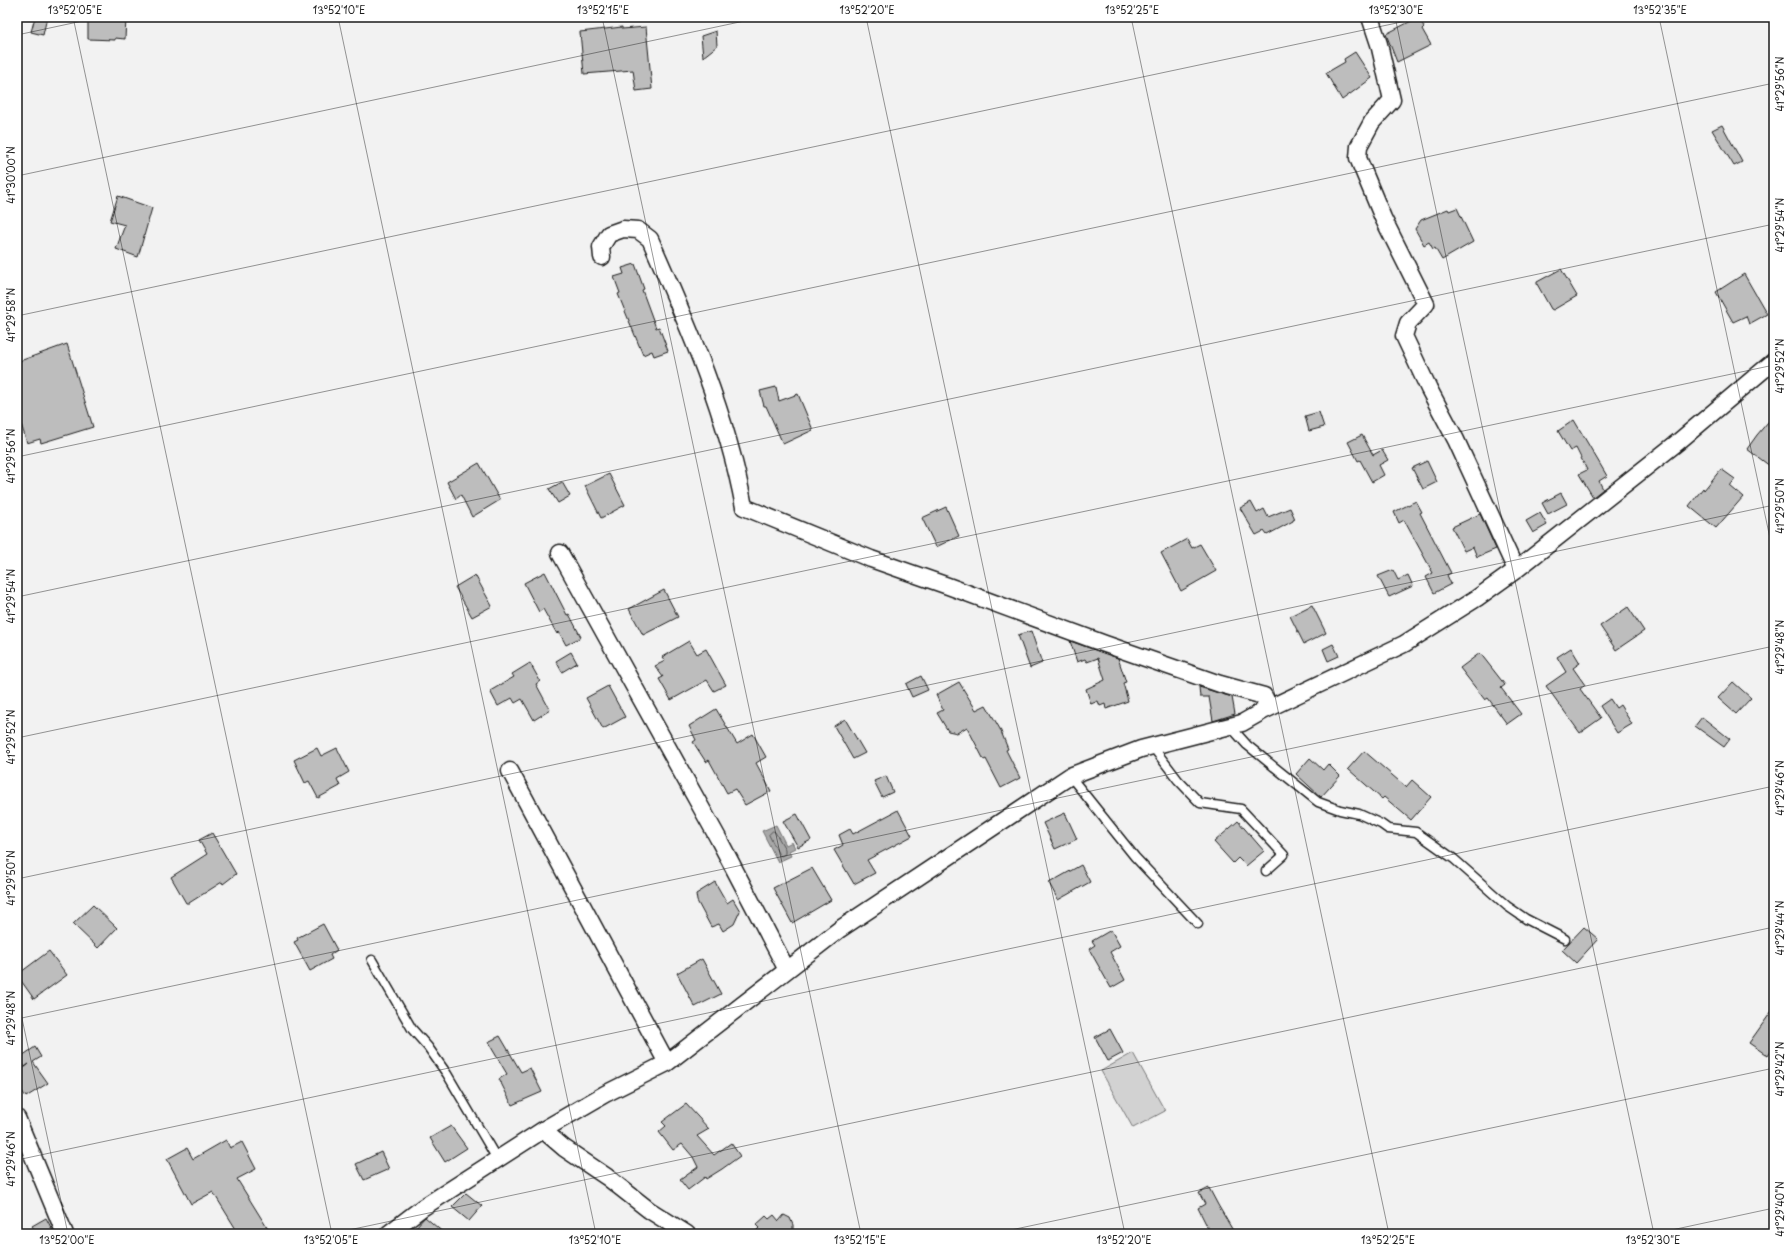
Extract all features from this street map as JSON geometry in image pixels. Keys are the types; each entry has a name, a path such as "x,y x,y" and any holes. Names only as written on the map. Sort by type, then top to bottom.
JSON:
{"street":[{"path":"1370,17 1392,100 1372,122 1359,146 1358,158 1383,218 1426,304 1408,323 1404,336 1429,389 1456,440 1516,570"},
{"path":"602,257 601,247 609,234 623,229 638,230 650,240 704,368 739,479 744,507 871,559 948,586 1067,631 1220,684 1264,696 1267,702 1263,711"},
{"path":"388,1234 422,1208 543,1130 605,1094 667,1063 840,929 1070,776 1152,746 1242,723 1263,711 1404,644 1478,598 1516,570 1678,442 1774,361"},
{"path":"560,553 724,850 787,970"},
{"path":"510,771 667,1063"},
{"path":"17,1118 65,1234"},
{"path":"543,1130 564,1148 606,1177 649,1210 687,1234"}],"lane":[{"path":"1230,726 1247,745 1318,802 1340,810 1359,814 1381,824 1388,829 1416,832 1454,859 1508,906 1526,919 1565,939"},
{"path":"1152,746 1178,780 1200,803 1241,809 1284,855 1266,871"},
{"path":"1070,776 1135,857 1198,924"},
{"path":"372,960 412,1029 428,1047 448,1074 497,1159"}],"shaded area":[{"path":"1133,1053 1165,1111 1133,1128 1101,1071"}],"water":[{"path":"776,825 786,845 792,842 795,848 789,851 791,856 778,862 762,831"}],"building":[{"path":"35,17 47,17 43,35 31,32"},
{"path":"88,17 126,17 125,39 88,39"},
{"path":"1419,17 1424,27 1422,29 1431,45 1397,62 1386,34"},
{"path":"622,27 622,29 646,27 652,89 636,91 633,70 584,74 580,32"},
{"path":"716,31 717,46 703,57 701,36"},
{"path":"1355,52 1372,78 1342,100 1326,73 1345,62 1344,59"},
{"path":"1722,125 1742,162 1734,166 1712,130"},
{"path":"118,196 152,208 138,257 116,249 125,225 110,221"},
{"path":"1457,208 1473,242 1442,260 1435,248 1433,249 1429,242 1424,245 1415,229 1421,220 1448,209 1449,211"},
{"path":"635,264 644,289 642,290 656,328 659,327 668,351 654,356 652,351 643,355 618,294 620,293 614,277 624,274 622,268"},
{"path":"1561,269 1577,296 1553,310 1551,309 1537,282"},
{"path":"1744,274 1767,314 1749,324 1746,316 1733,322 1716,292"},
{"path":"67,344 93,427 41,443 40,439 27,443 17,411 17,362"},
{"path":"776,387 779,401 798,394 813,430 783,444 766,406 764,406 760,391"},
{"path":"1319,412 1324,427 1309,431 1305,416"},
{"path":"1774,415 1774,469 1747,449"},
{"path":"1574,420 1607,476 1599,481 1603,489 1593,497 1579,474 1587,470 1576,448 1570,451 1558,431"},
{"path":"1362,435 1373,455 1382,450 1388,460 1379,465 1384,475 1372,482 1360,460 1358,461 1348,442"},
{"path":"1427,461 1437,482 1423,489 1412,468"},
{"path":"479,463 500,500 472,517 461,495 456,499 447,482"},
{"path":"1721,469 1735,479 1730,486 1743,497 1716,528 1689,506"},
{"path":"609,474 625,505 601,518 585,486"},
{"path":"562,482 570,496 558,503 549,489"},
{"path":"1561,493 1567,504 1548,514 1542,503"},
{"path":"1416,501 1422,512 1420,513 1451,573 1447,575 1451,584 1434,593 1426,577 1433,573 1404,520 1399,523 1394,512"},
{"path":"1251,502 1257,513 1264,509 1268,517 1290,508 1295,519 1267,535 1264,531 1256,535 1240,508"},
{"path":"946,507 959,536 936,547 922,518"},
{"path":"1540,513 1547,525 1533,533 1526,521"},
{"path":"1480,514 1496,549 1477,557 1473,547 1464,551 1452,527"},
{"path":"1187,539 1192,548 1200,544 1216,571 1181,591 1161,553"},
{"path":"1393,570 1398,580 1408,575 1413,586 1389,597 1378,576"},
{"path":"545,572 567,615 569,614 581,637 566,645 559,632 557,634 543,609 539,612 524,583"},
{"path":"475,575 492,606 472,617 455,587"},
{"path":"664,590 678,617 643,635 629,609"},
{"path":"1312,605 1326,633 1304,644 1290,616"},
{"path":"1628,607 1644,631 1616,650 1600,626"},
{"path":"1031,631 1042,663 1030,668 1018,635"},
{"path":"689,641 697,654 706,649 726,685 714,691 707,680 671,700 659,679 663,677 655,666 665,661 662,657"},
{"path":"1070,641 1118,658 1126,682 1123,683 1128,701 1106,709 1105,704 1100,706 1098,701 1091,704 1086,689 1105,680 1098,658 1087,662 1085,659 1077,662"},
{"path":"1333,644 1339,656 1328,661 1323,649"},
{"path":"1571,648 1580,663 1573,668 1585,685 1580,689 1601,718 1580,733 1546,686 1566,672 1557,657"},
{"path":"571,652 577,663 562,672 556,661"},
{"path":"1480,653 1505,685 1501,688 1521,714 1507,724 1488,698 1485,700 1460,668"},
{"path":"530,663 540,681 536,684 550,710 534,720 522,699 515,703 512,698 498,706 490,691 514,677 512,674"},
{"path":"921,676 928,690 912,697 906,684"},
{"path":"959,682 976,710 986,705 1000,729 1008,749 1006,750 1020,778 1001,788 986,759 984,760 967,727 957,733 948,731 937,713 943,710 936,695"},
{"path":"1733,682 1751,698 1736,714 1718,698"},
{"path":"608,686 625,717 603,729 586,698"},
{"path":"1199,687 1232,697 1235,714 1213,721 1209,697 1200,697"},
{"path":"1610,699 1616,708 1620,705 1632,724 1617,733 1600,706"},
{"path":"716,709 737,744 753,734 766,757 756,763 771,791 745,805 735,789 727,793 709,760 706,762 693,742 696,740 689,726"},
{"path":"1702,717 1730,739 1724,747 1695,726"},
{"path":"845,719 865,753 853,759 834,726"},
{"path":"317,748 321,756 337,748 349,772 337,779 340,786 318,798 309,781 305,783 294,760"},
{"path":"1364,751 1406,787 1412,780 1431,797 1411,820 1384,797 1382,799 1348,769"},
{"path":"1310,758 1323,770 1328,764 1340,776 1321,797 1296,774"},
{"path":"886,776 893,792 882,797 874,781"},
{"path":"898,810 912,836 867,860 875,873 854,884 834,850 843,845 839,835 850,829 853,834"},
{"path":"1065,813 1077,839 1055,849 1043,823"},
{"path":"797,814 811,840 798,847 783,821"},
{"path":"1238,821 1264,851 1246,866 1238,858 1233,863 1214,842"},
{"path":"212,833 236,874 223,884 222,882 189,903 186,903 171,877 207,854 199,840"},
{"path":"1081,865 1090,882 1058,900 1049,883"},
{"path":"812,868 831,900 792,923 773,888"},
{"path":"715,882 727,903 733,899 740,911 734,924 723,931 719,924 711,927 697,901 696,894"},
{"path":"93,905 117,928 98,948 73,924"},
{"path":"323,924 337,950 330,955 332,959 310,971 294,942 298,940 297,938"},
{"path":"1584,927 1598,939 1576,963 1562,950"},
{"path":"1111,930 1120,946 1110,952 1125,980 1111,988 1089,949 1095,945 1092,941"},
{"path":"49,951 67,975 34,999 17,975"},
{"path":"702,959 721,994 695,1007 677,973"},
{"path":"1774,1008 1774,1047 1768,1056 1749,1043"},
{"path":"1110,1029 1123,1053 1108,1061 1095,1037"},
{"path":"500,1036 521,1072 530,1068 542,1092 512,1105 499,1079 507,1074 488,1042"},
{"path":"35,1047 41,1057 33,1062 48,1083 26,1097 17,1084 17,1073 25,1067 19,1058"},
{"path":"686,1104 709,1129 697,1136 714,1155 731,1143 740,1156 706,1179 705,1177 688,1190 680,1180 698,1167 693,1157 682,1144 673,1150 659,1132 666,1126 662,1122"},
{"path":"451,1126 467,1148 445,1162 430,1138"},
{"path":"226,1140 230,1148 242,1142 256,1169 237,1179 271,1234 239,1234 213,1192 191,1204 167,1159 187,1148 193,1159"},
{"path":"381,1152 389,1169 364,1180 356,1164"},
{"path":"1209,1188 1235,1234 1211,1234 1198,1208 1205,1204 1199,1193"},
{"path":"466,1193 482,1206 469,1221 452,1207"},
{"path":"774,1215 779,1221 784,1215 790,1218 793,1225 793,1234 753,1234 759,1228 756,1225 766,1216 769,1219"},
{"path":"425,1217 445,1234 422,1234 415,1228"},
{"path":"46,1218 55,1234 37,1234 32,1226"}]}
